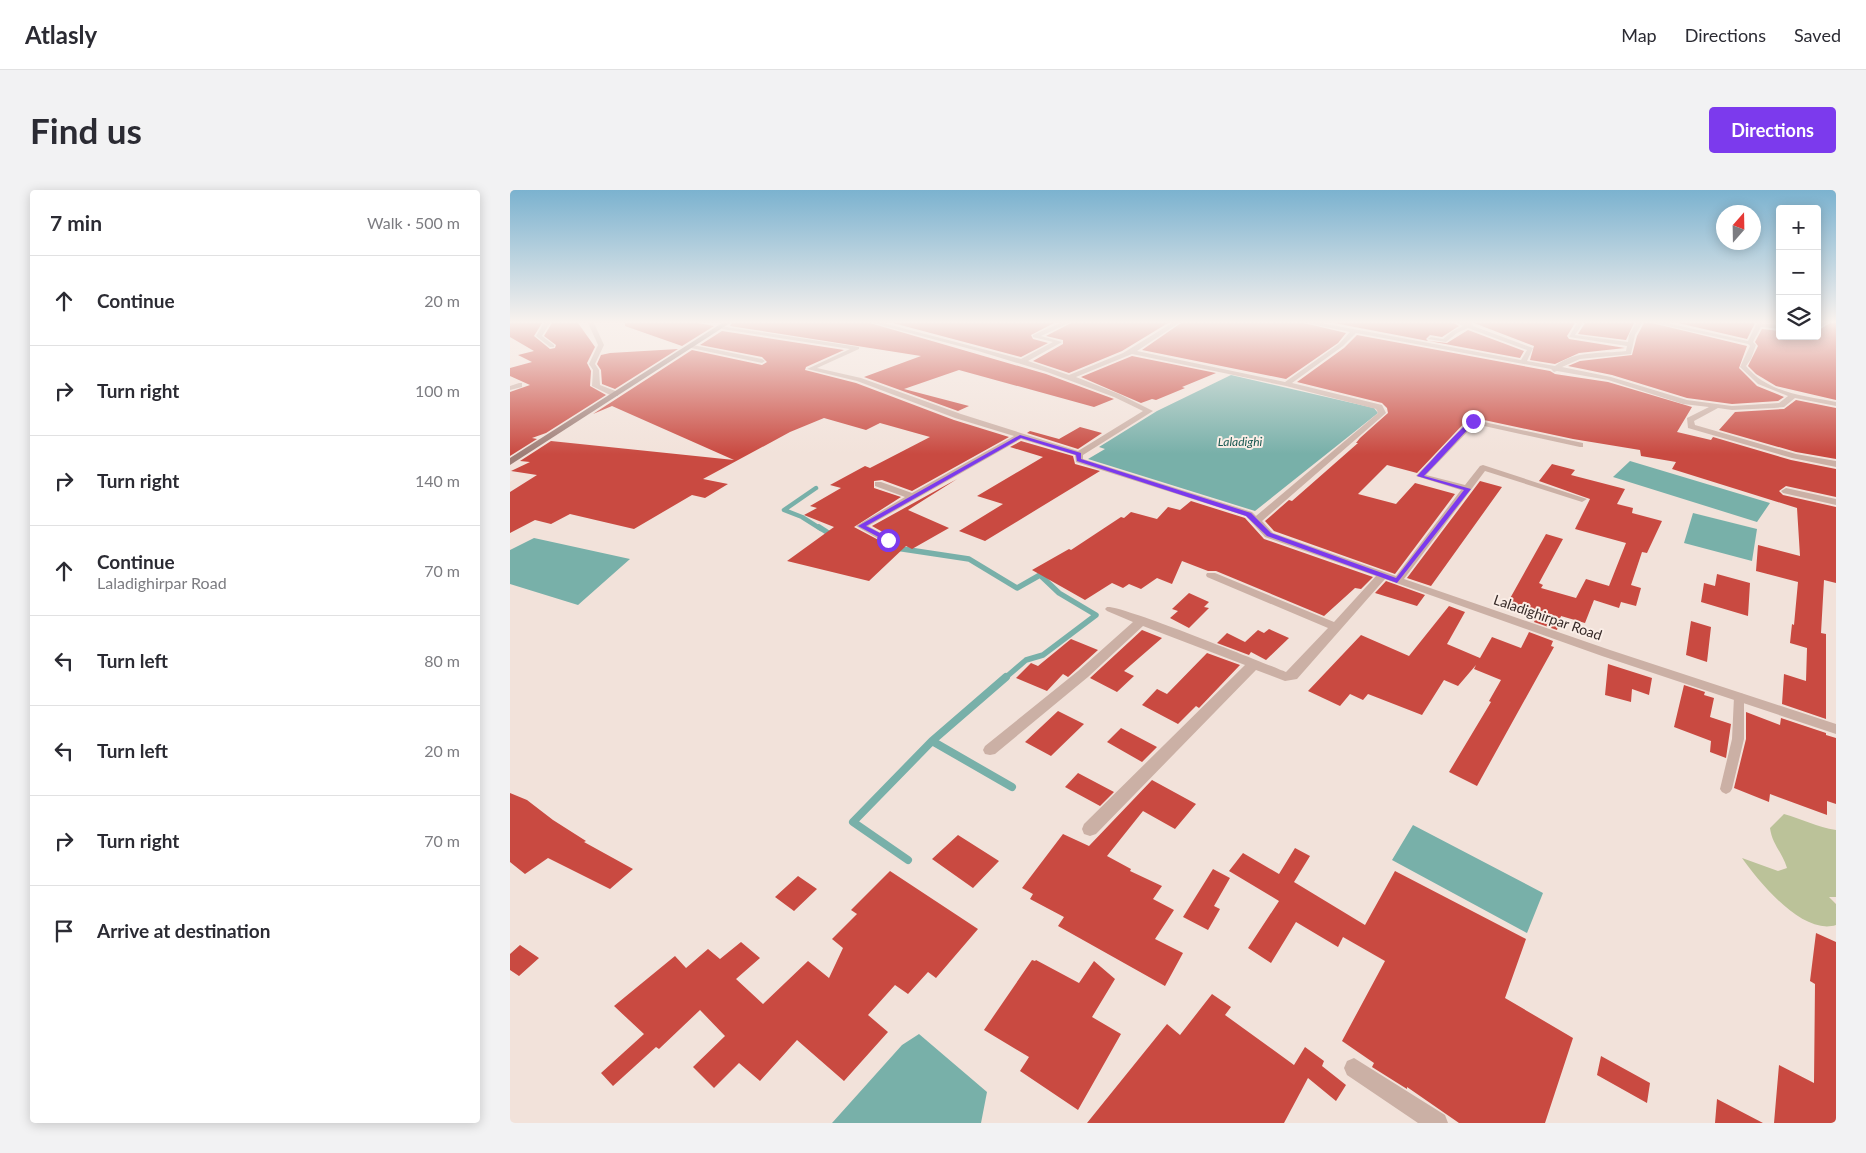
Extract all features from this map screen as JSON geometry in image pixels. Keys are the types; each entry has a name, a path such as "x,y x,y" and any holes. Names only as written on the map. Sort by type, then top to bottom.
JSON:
{"street":[{"path":"594,367 596,370 596,386 615,394"},
{"path":"512,459 660,367"},
{"path":"816,367 810,369 859,379 958,416 1079,454 1149,411 1070,377 1036,367"},
{"path":"1070,377 1101,367"},
{"path":"1202,367 1286,384 1379,407 1382,413 1255,522"},
{"path":"1286,384 1311,367"},
{"path":"1536,367 1609,378 1658,395 1715,407 1781,405 1794,395"},
{"path":"1554,370 1557,367"},
{"path":"1742,367 1748,376 1759,382 1794,395 1836,404"},
{"path":"510,388 520,385"},
{"path":"1715,407 1690,420 1691,426 1796,456 1836,464"},
{"path":"1468,489 1420,476 1443,453 1457,435 1473,421 1580,445"},
{"path":"888,540 861,526 1020,436"},
{"name":"Laladighirpar Road","path":"1079,454 1079,460 1249,514 1269,535 1382,576 1836,729"},
{"path":"1397,581 1483,468 1582,499"},
{"path":"878,484 913,497"},
{"path":"1786,491 1836,502"},
{"path":"1211,575 1336,627"},
{"path":"1111,608 1285,677 1292,676 1382,576"},
{"path":"990,750 1083,674 1142,620"},
{"path":"1090,829 1254,664"},
{"path":"1354,1068 1437,1123"}],"lane":[{"path":"1726,789 1738,739 1739,697"}],"green space":[{"path":"1784,814 1836,830 1836,897 1829,897 1836,904 1836,925 1823,926 1810,923 1796,915 1771,893 1742,858 1778,871 1787,868 1773,839 1770,828"}],"water":[{"name":"Laladighi","path":"1231,375 1374,408 1378,413 1255,511 1088,459 1105,449 1099,447 1157,411"},
{"path":"1630,461 1770,503 1757,522 1613,477"},
{"path":"1693,513 1757,529 1752,561 1684,543"},
{"path":"534,538 630,559 578,605 510,584 510,550"},
{"path":"1413,825 1543,893 1527,933 1392,860"},
{"path":"919,1034 987,1092 981,1123 832,1123 902,1045"}],"building":[{"path":"589,367 591,371 590,386 606,395 546,433 532,438 537,439 510,456 510,392 530,385 510,376 510,368"},
{"path":"599,367 650,367 615,389 602,384 601,370"},
{"path":"666,367 807,367 805,370 856,383 954,420 1009,437 912,491 882,480 874,481 874,488 901,497 854,527 888,545 895,539 872,526 957,479 908,510 949,528 912,549 906,546 869,581 787,561 834,527 804,515 817,508 810,506 841,488 830,485 865,466 870,468 930,437 880,423 866,430 824,418 790,432 703,479 728,484 705,498 692,495 634,529 570,514 551,524 535,520 510,533 510,492 537,475 511,471 530,462 520,461 551,441 734,460 612,406 593,414"},
{"path":"892,367 1020,367 1114,399 1094,407 959,370 904,389 969,406 958,411 864,377"},
{"path":"1050,367 1085,367 1069,373"},
{"path":"1106,367 1184,367 1216,373 1156,400 1152,399 1141,403 1081,377"},
{"path":"1224,367 1304,367 1286,379"},
{"path":"1318,367 1526,367 1550,371 1555,374 1608,382 1692,407 1677,432 1711,440 1713,437 1791,460 1836,469 1836,497 1786,486 1779,491 1783,495 1836,507 1836,583 1824,580 1821,633 1826,634 1826,719 1782,704 1784,674 1806,681 1807,648 1790,643 1792,624 1794,625 1798,582 1756,571 1758,545 1800,556 1797,508 1672,469 1676,462 1641,456 1640,450 1573,439 1470,417 1417,473 1387,465 1358,494 1396,504 1415,483 1455,494 1395,574 1274,531 1265,521 1289,500 1292,501 1358,443 1356,443 1360,438 1388,413 1387,408 1382,403 1297,382"},
{"path":"1571,367 1740,367 1757,386 1784,397 1778,401 1732,404 1687,398 1612,375"},
{"path":"1749,367 1836,367 1836,400 1776,386 1756,374"},
{"path":"1796,400 1836,408 1836,459 1796,452 1719,430 1735,412 1784,409"},
{"path":"1080,427 1102,433 1078,449 1027,433 1030,431 1059,439"},
{"path":"1021,441 1073,456 1075,464 1100,471 985,541 959,531 1003,504 977,496 1043,457 1010,447"},
{"path":"1552,464 1575,470 1571,475 1625,489 1617,504 1633,508 1632,513 1662,521 1647,553 1642,552 1631,585 1641,588 1636,606 1621,602 1619,608 1594,600 1585,623 1561,616 1557,630 1534,622 1539,612 1508,602 1546,534 1563,539 1539,583 1543,585 1541,588 1576,598 1586,579 1609,586 1626,543 1575,529 1590,499 1539,481"},
{"path":"1480,481 1502,487 1431,586 1407,578"},
{"path":"1191,501 1245,518 1264,539 1373,577 1361,589 1355,588 1324,616 1216,571 1208,571 1182,561 1172,584 1157,578 1141,589 1129,584 1123,588 1112,583 1085,600 1032,570 1069,549 1071,550 1131,512 1157,519 1168,507 1180,510"},
{"path":"1717,574 1750,583 1748,616 1701,602 1704,583 1715,586"},
{"path":"1386,581 1425,595 1417,606 1375,593"},
{"path":"1189,593 1209,602 1204,607 1209,608 1189,628 1170,618 1178,611 1172,609"},
{"path":"1449,606 1465,612 1447,644 1480,658 1492,637 1521,648 1529,632 1553,641 1551,646 1554,647 1477,786 1449,772 1491,702 1489,701 1501,680 1474,669 1476,665 1458,686 1444,680 1422,715 1368,694 1363,700 1350,694 1340,706 1308,691 1361,635 1409,656"},
{"path":"1691,621 1711,627 1707,662 1686,655"},
{"path":"1269,629 1289,638 1266,660 1251,652 1249,655 1217,643 1227,633 1245,642 1258,630 1264,633"},
{"path":"1142,630 1162,638 1124,671 1134,676 1117,692 1090,678"},
{"path":"1071,639 1098,650 1068,677 1063,674 1047,691 1016,678 1031,663 1038,666"},
{"path":"1207,653 1240,665 1199,708 1196,706 1178,724 1142,705 1157,689 1167,694"},
{"path":"1608,664 1652,678 1649,695 1632,689 1631,702 1605,695"},
{"path":"1684,685 1705,692 1704,695 1714,698 1710,717 1731,724 1726,758 1710,752 1711,741 1674,727"},
{"path":"1058,711 1084,724 1051,756 1025,742"},
{"path":"1746,712 1780,725 1781,718 1836,738 1836,804 1827,801 1827,815 1770,794 1769,802 1734,788 1746,739"},
{"path":"1121,728 1157,747 1142,762 1107,742"},
{"path":"1078,773 1114,792 1100,806 1065,787"},
{"path":"1152,780 1196,804 1175,829 1143,811 1107,856 1131,869 1130,871 1162,886 1153,899 1174,910 1155,939 1183,953 1165,986 1058,926 1064,917 1030,899 1033,894 1022,888 1063,834 1089,846"},
{"path":"510,793 527,800 553,820 586,841 584,842 633,869 610,889 548,858 525,874 510,862"},
{"path":"958,835 999,861 973,888 932,859"},
{"path":"1295,848 1310,856 1294,882 1365,925 1395,871 1526,939 1505,998 1573,1038 1545,1123 1459,1123 1407,1087 1407,1089 1372,1067 1374,1063 1342,1041 1385,961 1343,937 1338,947 1296,922 1271,963 1248,948 1279,901 1229,871 1243,853 1279,874"},
{"path":"1213,869 1230,878 1214,906 1220,909 1208,930 1183,917"},
{"path":"890,871 978,929 936,978 928,972 908,994 895,985 868,1015 888,1032 844,1081 797,1040 760,1081 739,1063 714,1088 693,1067 725,1036 700,1010 659,1049 656,1047 613,1086 601,1073 644,1034 614,1006 675,956 686,968 708,949 720,959 741,942 760,958 736,979 763,1004 808,961 829,978 843,948 832,939 857,914 851,910"},
{"path":"798,876 817,889 794,911 775,897"},
{"path":"1816,933 1836,942 1836,1123 1774,1123 1779,1065 1814,1083 1815,984 1810,981"},
{"path":"520,945 539,958 519,976 510,970 510,954"},
{"path":"1032,960 1036,960 1079,983 1094,961 1115,979 1092,1017 1121,1034 1078,1110 1020,1071 1029,1057 984,1030"},
{"path":"1212,994 1231,1007 1225,1015 1294,1065 1305,1047 1324,1061 1322,1066 1346,1085 1336,1101 1308,1078 1284,1123 1087,1123 1167,1024 1180,1035"},
{"path":"1601,1056 1650,1083 1647,1103 1597,1075"},
{"path":"1717,1099 1763,1123 1715,1123"}],"waterway":[{"path":"816,488 784,510 802,517 821,529"},
{"path":"819,527 833,536"},
{"path":"896,548 969,559 1017,588 1040,575 1059,593 1096,615 1043,655 1026,660 1005,678"},
{"path":"932,741 1006,677"},
{"path":"908,860 853,822 932,741"},
{"path":"932,741 1012,787"}],"route":[{"path":"888,540 861,526 1020,436 1079,454 1079,460 1249,514 1269,535 1397,581 1468,489 1420,476 1443,453 1457,435 1473,421"}]}
